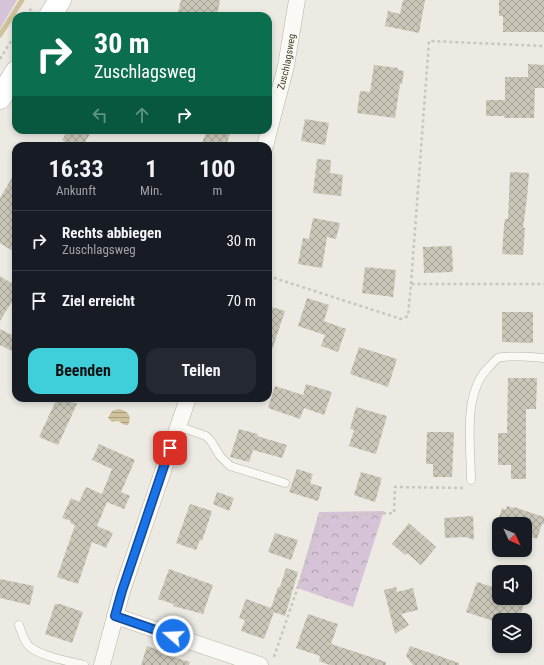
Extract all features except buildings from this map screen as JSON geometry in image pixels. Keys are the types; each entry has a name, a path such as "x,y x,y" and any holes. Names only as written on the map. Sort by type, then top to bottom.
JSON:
{"main road":[{"path":"52,12 60,0"},
{"path":"0,98 12,78"}],"street":[{"name":"Zuschlagsweg","path":"272,119 286,66 297,0"},
{"path":"102,665 122,591 187,402"},
{"path":"115,616 260,665"}],"lane":[{"path":"471,480 470,412 475,388 484,371 498,358 523,356 544,358"},
{"path":"178,426 206,436 211,441 220,456 230,466 285,484"},
{"path":"19,625 23,638 30,647 44,654 84,665"}],"path":[{"path":"0,59 12,40"},
{"path":"272,277 401,319 408,316 429,41 544,46"},
{"path":"411,284 544,284"},
{"path":"274,658 322,516 394,513 395,487 471,488 471,480"}],"green space":[{"path":"0,0 17,0 0,29"},
{"path":"384,511 353,607 297,588 319,512"}],"shaded area":[{"path":"118,409 128,414 130,419 128,425 118,421 112,422 108,418 112,411"}],"waterway":[{"path":"14,12 22,0"},
{"path":"0,35 12,16"}],"route":[{"path":"170,448 115,616 173,636"}]}
